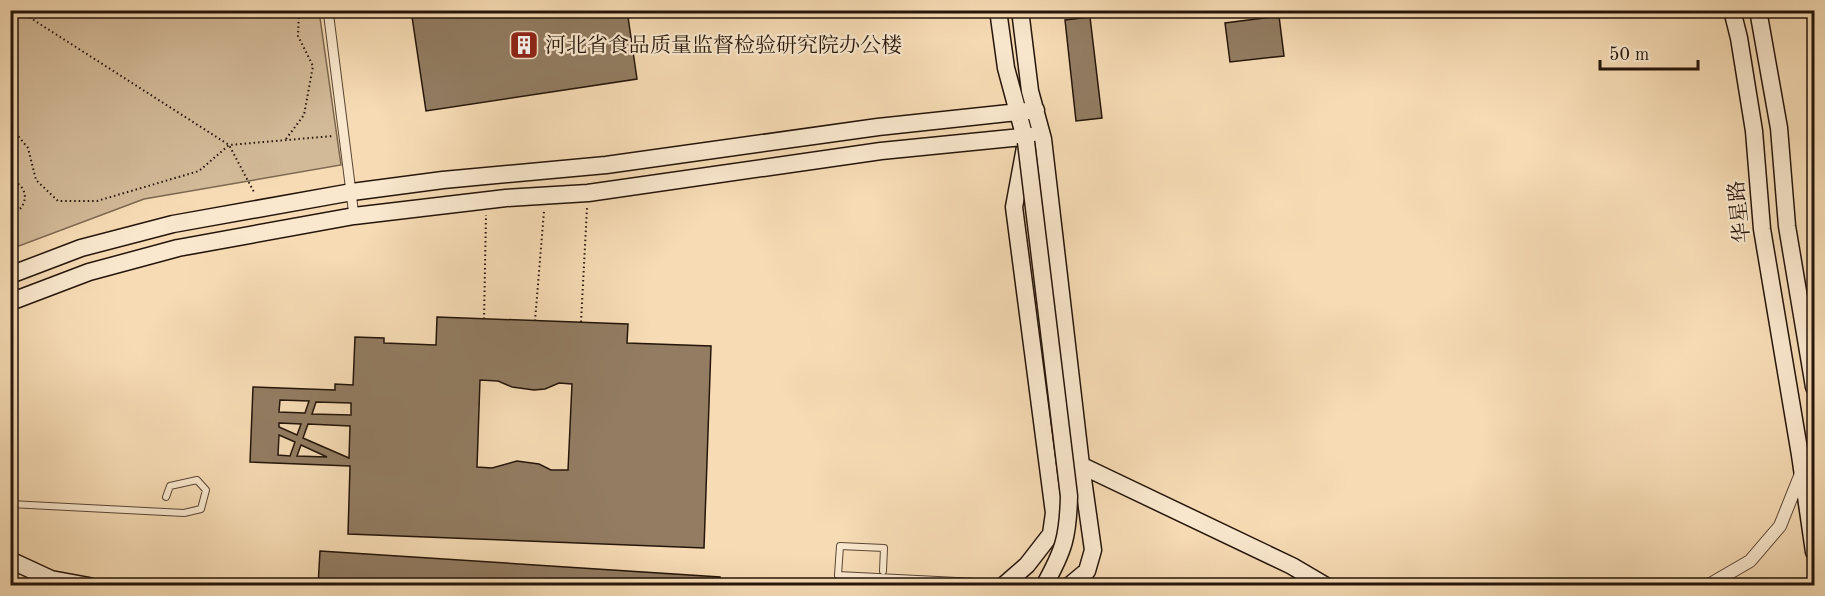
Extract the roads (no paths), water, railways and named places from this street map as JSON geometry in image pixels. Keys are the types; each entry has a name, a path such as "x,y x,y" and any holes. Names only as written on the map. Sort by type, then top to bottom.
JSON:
{"main road":[{"path":"998,10 1006,68 1025,139 1069,496 1068,527 1061,555 1044,585"},
{"path":"1020,10 1030,91 1042,135 1093,550 1087,571 1069,585"},
{"name":"华星路","path":"1732,10 1739,38 1754,131 1762,229 1815,552"},
{"path":"1758,10 1779,128 1787,225 1815,387"},
{"path":"10,275 81,248 173,224 351,192 443,180 606,165 879,127 1035,111"},
{"path":"10,302 89,272 178,248 354,216 486,200 588,193 881,151 1025,139 1042,135"},
{"path":"1003,585 1027,565 1051,534 1054,513 1014,207 1025,139"},
{"path":"1047,453 1081,465 1292,566 1326,585"},
{"path":"10,560 51,579 89,585"}],"street":[{"path":"328,10 354,216"},
{"path":"1707,585 1750,561 1780,526 1803,469"}],"lane":[{"path":"10,504 184,513 201,509 206,490 197,480 183,482 170,486 166,497"},
{"path":"883,571 884,548 840,546 838,575 977,582 979,585"}],"place":[{"name":"河北省食品质量监督检验研究院办公楼","path":"524,45"}]}
